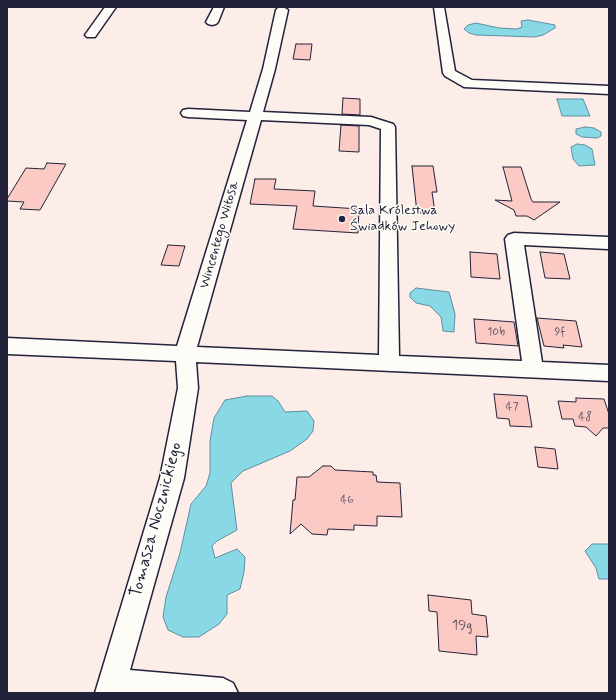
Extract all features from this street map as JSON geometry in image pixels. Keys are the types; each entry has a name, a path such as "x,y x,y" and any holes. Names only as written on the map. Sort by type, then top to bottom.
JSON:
{"street":[{"path":"91,35 111,7"},
{"path":"212,22 219,7"},
{"path":"439,7 449,73 469,84 609,90"},
{"name":"Wincentego Witosa","path":"185,354 269,69 282,10"},
{"path":"188,113 371,121 388,127 389,363"},
{"path":"533,369 514,239 608,243"},
{"path":"7,346 609,373"},
{"name":"Tomasza Nocznickiego","path":"185,354 188,388 172,478 111,688 223,693"}],"water":[{"path":"528,20 555,25 555,28 543,35 535,37 476,35 469,33 464,29 468,25 476,23 499,28 517,29 522,27 521,21"},
{"path":"557,99 583,99 590,116 562,116"},
{"path":"585,127 594,128 601,132 601,136 597,138 582,137 576,134 576,129"},
{"path":"577,144 585,145 592,149 595,165 579,166 573,159 571,147"},
{"path":"416,288 449,292 455,314 454,332 443,331 441,317 430,306 416,303 410,297 410,293"},
{"path":"247,396 272,396 278,401 285,412 307,411 314,421 313,431 307,439 290,451 243,471 231,483 237,530 217,541 212,546 215,558 237,549 245,557 244,572 240,589 227,595 227,614 219,624 199,637 183,637 168,630 163,617 166,597 180,553 191,504 206,486 210,473 210,441 214,418 225,400"},
{"path":"592,544 609,544 609,579 599,579 596,568 585,551"}],"building":[{"path":"296,44 312,44 310,60 293,59"},
{"path":"343,98 360,99 360,115 342,114"},
{"path":"341,125 359,126 359,152 339,151"},
{"path":"47,163 66,164 40,210 20,209 24,202 7,201 26,168 44,169"},
{"path":"412,166 433,166 437,192 432,192 435,213 417,213"},
{"path":"503,167 521,167 533,202 560,202 534,220 527,216 516,216 514,210 495,200 512,201"},
{"path":"255,179 276,179 274,189 315,191 313,206 359,209 358,233 293,229 297,206 250,204"},
{"path":"168,245 185,246 179,266 161,265"},
{"path":"470,252 497,254 500,279 471,277"},
{"path":"540,252 564,254 570,279 545,278"},
{"path":"537,318 576,321 582,347 563,345 564,348 544,346"},
{"path":"474,319 514,322 518,346 476,343"},
{"path":"494,394 527,396 532,427 510,426 509,419 497,418"},
{"path":"576,398 604,399 609,414 609,428 603,428 596,436 586,427 575,426 573,419 562,419 558,401 576,402"},
{"path":"535,447 555,449 558,469 538,467"},
{"path":"323,466 331,466 335,470 373,472 373,475 376,475 377,482 400,483 402,517 377,516 377,526 354,525 354,530 328,529 327,535 312,534 301,524 290,534 297,477 309,477"},
{"path":"428,595 471,600 472,614 486,616 488,637 476,636 477,655 439,651 437,612 429,611"}],"place":[{"name":"Sala Królestwa Świadków Jehowy","path":"342,219"}]}
